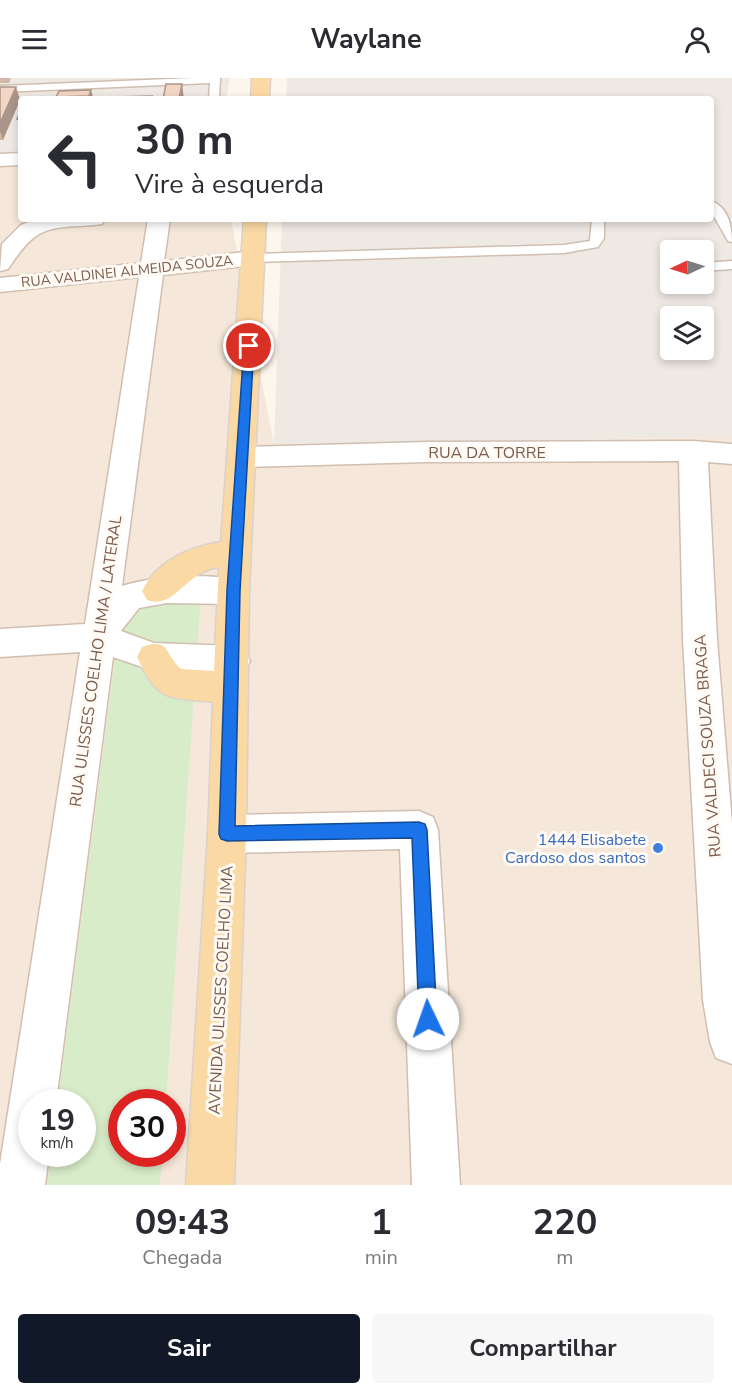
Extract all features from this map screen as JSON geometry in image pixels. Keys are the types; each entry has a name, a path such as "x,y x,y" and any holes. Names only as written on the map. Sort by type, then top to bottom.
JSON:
{"main road":[{"path":"260,96 261,78"},
{"name":"AVENIDA ULISSES COELHO LIMA","path":"210,1185 227,834 233,591 243,457 255,222"},
{"path":"158,591 177,570 200,558 210,554 236,553"},
{"path":"154,657 165,676 174,683 232,674"}],"street":[{"path":"0,160 18,159"},
{"path":"0,264 10,246 29,228 45,222"},
{"name":"RUA ULISSES COELHO LIMA / LATERAL","path":"35,1089 97,637 159,222"},
{"name":"RUA VALDINEI ALMEIDA SOUZA","path":"0,285 254,258"},
{"name":"RUA DA TORRE","path":"243,457 427,452 693,451 732,454"},
{"name":"RUA VALDECI SOUZA BRAGA","path":"693,451 700,639 732,1041"},
{"path":"97,637 129,597 158,591 233,591"},
{"path":"0,643 97,637 154,657"},
{"path":"227,834 419,830 436,1185"},
{"path":"21,1185 24,1167"}],"lane":[{"path":"0,89 214,79 214,96"},
{"path":"714,208 722,217 732,238"},
{"path":"254,258 564,249 594,244 598,238 598,222"},
{"path":"714,266 732,265"}],"shaded area":[{"path":"0,78 230,78 227,96 18,96 18,152 0,153"},
{"path":"287,78 732,78 732,437 274,445 282,222 714,222 714,96 286,96"},
{"path":"18,152 18,222 232,222 274,445 732,437 732,1185 0,1185 0,153"}],"green space":[{"path":"124,590 201,592 167,1089 108,1089 108,1167 161,1167 160,1185 47,1185 49,1167 96,1167 96,1089 60,1089"}],"building":[{"path":"166,84 182,84 180,96 164,96"},
{"path":"0,87 16,87 0,123"},
{"path":"91,90 89,96 56,96 59,91"}],"place":[{"name":"1444 Elisabete Cardoso dos santos","path":"658,848"}],"route":[{"path":"249,346 233,591 227,834 419,830 428,1019"}]}
